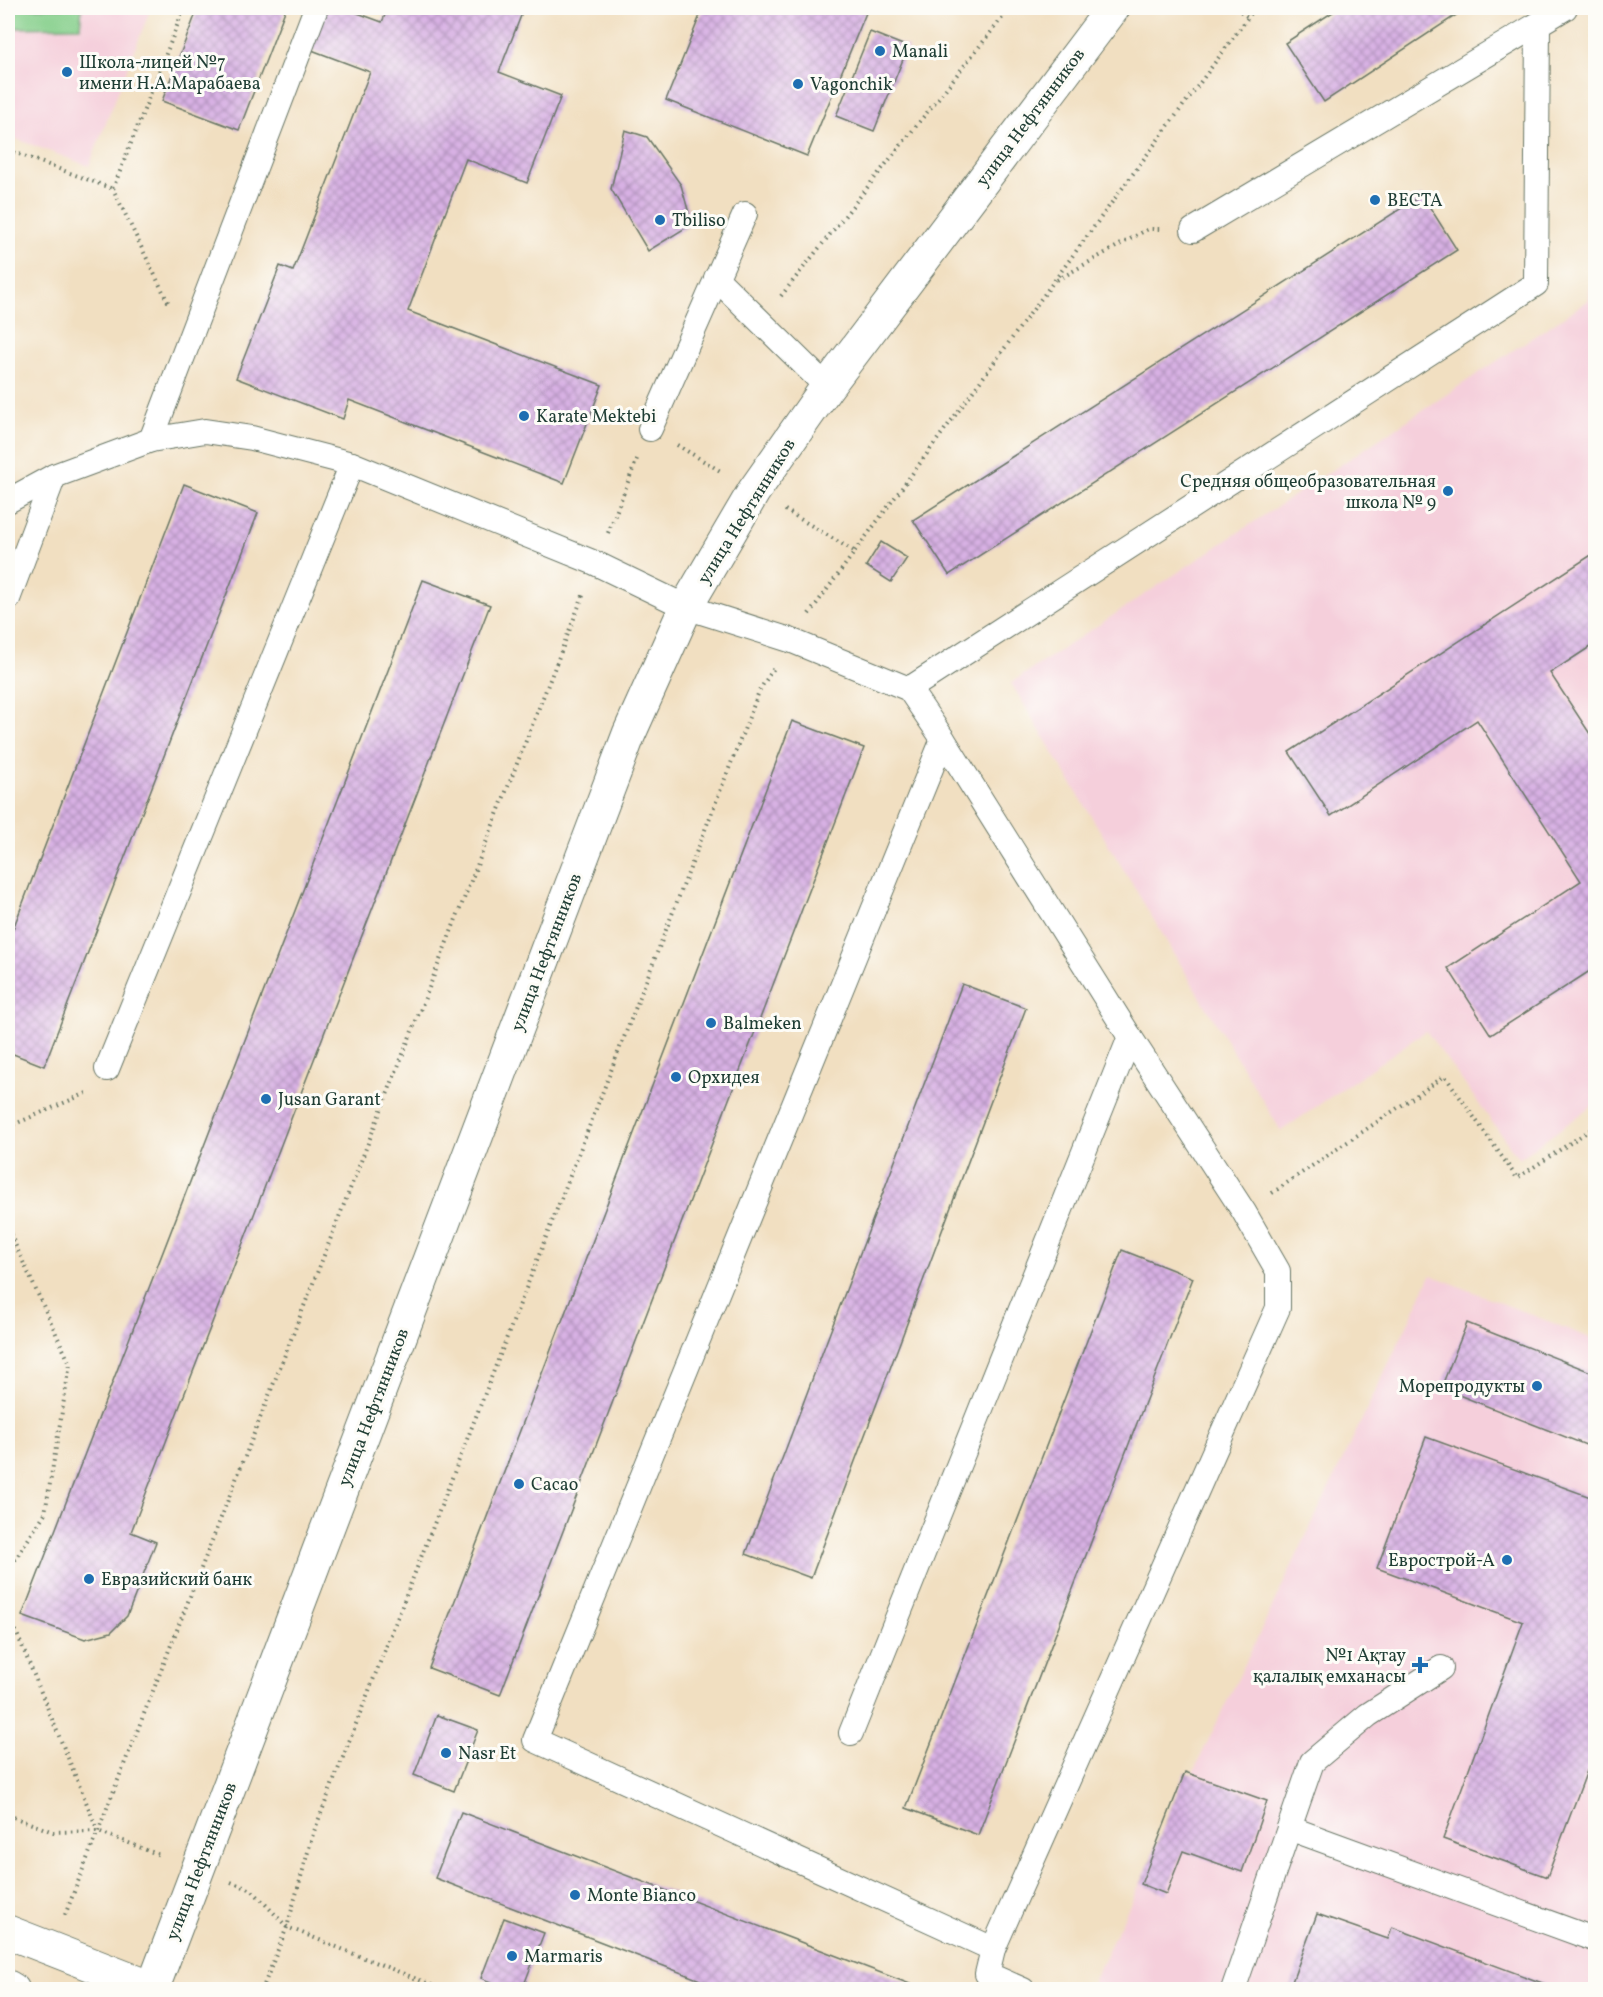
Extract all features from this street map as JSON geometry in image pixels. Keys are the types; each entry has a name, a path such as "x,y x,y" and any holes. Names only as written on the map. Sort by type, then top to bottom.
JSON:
{"street":[{"name":"улица Нефтянников","path":"154,1989 629,734 686,607 754,491 827,387 1113,8"},
{"path":"8,1932 154,1989"},
{"path":"8,1987 13,1989"}],"lane":[{"path":"152,440 316,8"},
{"path":"1193,230 1565,8"},
{"path":"909,689 1536,284 1538,25"},
{"path":"650,429 745,214"},
{"path":"716,279 762,321 827,387"},
{"path":"8,501 54,476 152,440 205,431 252,438 352,464 596,563 686,607 790,640 909,689 1244,1212 1278,1271 1278,1308 993,1949 990,1982 1023,1989"},
{"path":"107,1069 352,464"},
{"path":"8,599 54,476"},
{"path":"943,739 535,1740 993,1949"},
{"path":"851,1733 1130,1037"},
{"path":"1233,1989 1312,1762 1368,1715 1442,1668"},
{"path":"1289,1828 1596,1940"}],"path":[{"path":"112,189 184,8"},
{"path":"762,321 1010,8"},
{"path":"1236,8 1248,17"},
{"path":"262,1989 287,1927 313,1834 760,689 790,640 854,551 1255,8"},
{"path":"8,150 112,189 188,343"},
{"path":"1054,281 1148,229 1193,230"},
{"path":"52,1950 650,429"},
{"path":"8,1127 86,1093 107,1069"},
{"path":"1244,1212 1444,1076 1517,1178 1596,1126"},
{"path":"8,1229 70,1364 45,1513 8,1571"},
{"path":"8,1601 13,1624 98,1831"},
{"path":"8,1815 53,1832 98,1831 252,1890 287,1927 444,1989"}],"shaded area":[{"name":"Школа-лицей №7 имени Н.А.Марабаева","path":"8,8 151,8 89,166 8,136"},
{"name":"Средняя общеобразовательная школа № 9","path":"1595,195 1595,1104 1519,1159 1426,1031 1281,1131 1011,683 1589,300"},
{"name":"№1 Ақтау қалалық емханасы","path":"1431,1275 1595,1340 1595,1989 1089,1990"}],"green space":[{"path":"8,8 82,8 80,27 8,28"}],"building":[{"path":"198,8 286,8 239,130 162,101"},
{"path":"325,8 344,8 382,22 388,8 524,8 499,72 561,96 527,183 466,159 408,311 602,385 564,483 349,400 343,419 236,378 280,266 293,271 370,72 309,49"},
{"path":"703,8 868,8 807,156 666,100"},
{"path":"1339,8 1467,8 1324,102 1285,43"},
{"path":"870,32 908,47 874,131 836,116"},
{"path":"625,130 647,137 681,185 692,224 648,251 611,189"},
{"path":"1422,195 1457,250 949,575 913,520"},
{"path":"184,484 258,513 44,1066 8,1052 8,942"},
{"path":"881,542 907,558 891,582 866,566"},
{"path":"1596,552 1596,643 1550,673 1596,743 1596,967 1491,1035 1448,968 1581,881 1477,720 1331,816 1289,752"},
{"path":"423,580 490,605 131,1532 156,1542 127,1616 111,1632 85,1639 22,1616"},
{"path":"792,721 864,748 500,1695 429,1668"},
{"path":"962,984 1026,1008 811,1578 746,1554"},
{"path":"1122,1250 1193,1278 978,1835 906,1808"},
{"path":"1467,1323 1596,1374 1596,1449 1441,1388"},
{"path":"1426,1437 1596,1499 1596,1747 1547,1877 1443,1839 1523,1622 1377,1568"},
{"name":"Nasr Et","path":"437,1715 478,1730 454,1791 414,1775"},
{"path":"1185,1772 1267,1801 1242,1872 1183,1851 1166,1894 1141,1884"},
{"path":"461,1812 923,1990 726,1990 435,1878"},
{"path":"1317,1914 1388,1939 1392,1927 1561,1990 1289,1990"},
{"name":"Marmaris","path":"504,1918 544,1933 522,1990 509,1990 481,1978"}],"place":[{"name":"Manali","path":"880,51"},
{"name":"Школа-лицей №7 имени Н.А.Марабаева","path":"67,72"},
{"name":"Vagonchik","path":"798,84"},
{"name":"ВЕСТА","path":"1375,200"},
{"name":"Tbiliso","path":"660,220"},
{"name":"Karate Mektebi","path":"524,416"},
{"name":"Средняя общеобразовательная школа № 9","path":"1448,491"},
{"name":"Balmeken","path":"711,1023"},
{"name":"Орхидея","path":"676,1077"},
{"name":"Jusan Garant","path":"266,1099"},
{"name":"Морепродукты","path":"1537,1386"},
{"name":"Cacao","path":"519,1484"},
{"name":"Еврострой-А","path":"1507,1560"},
{"name":"Евразийский банк","path":"89,1579"},
{"name":"№1 Ақтау қалалық емханасы","path":"1420,1665"},
{"name":"Nasr Et","path":"446,1753"},
{"name":"Monte Bianco","path":"575,1895"},
{"name":"Marmaris","path":"512,1956"}]}
